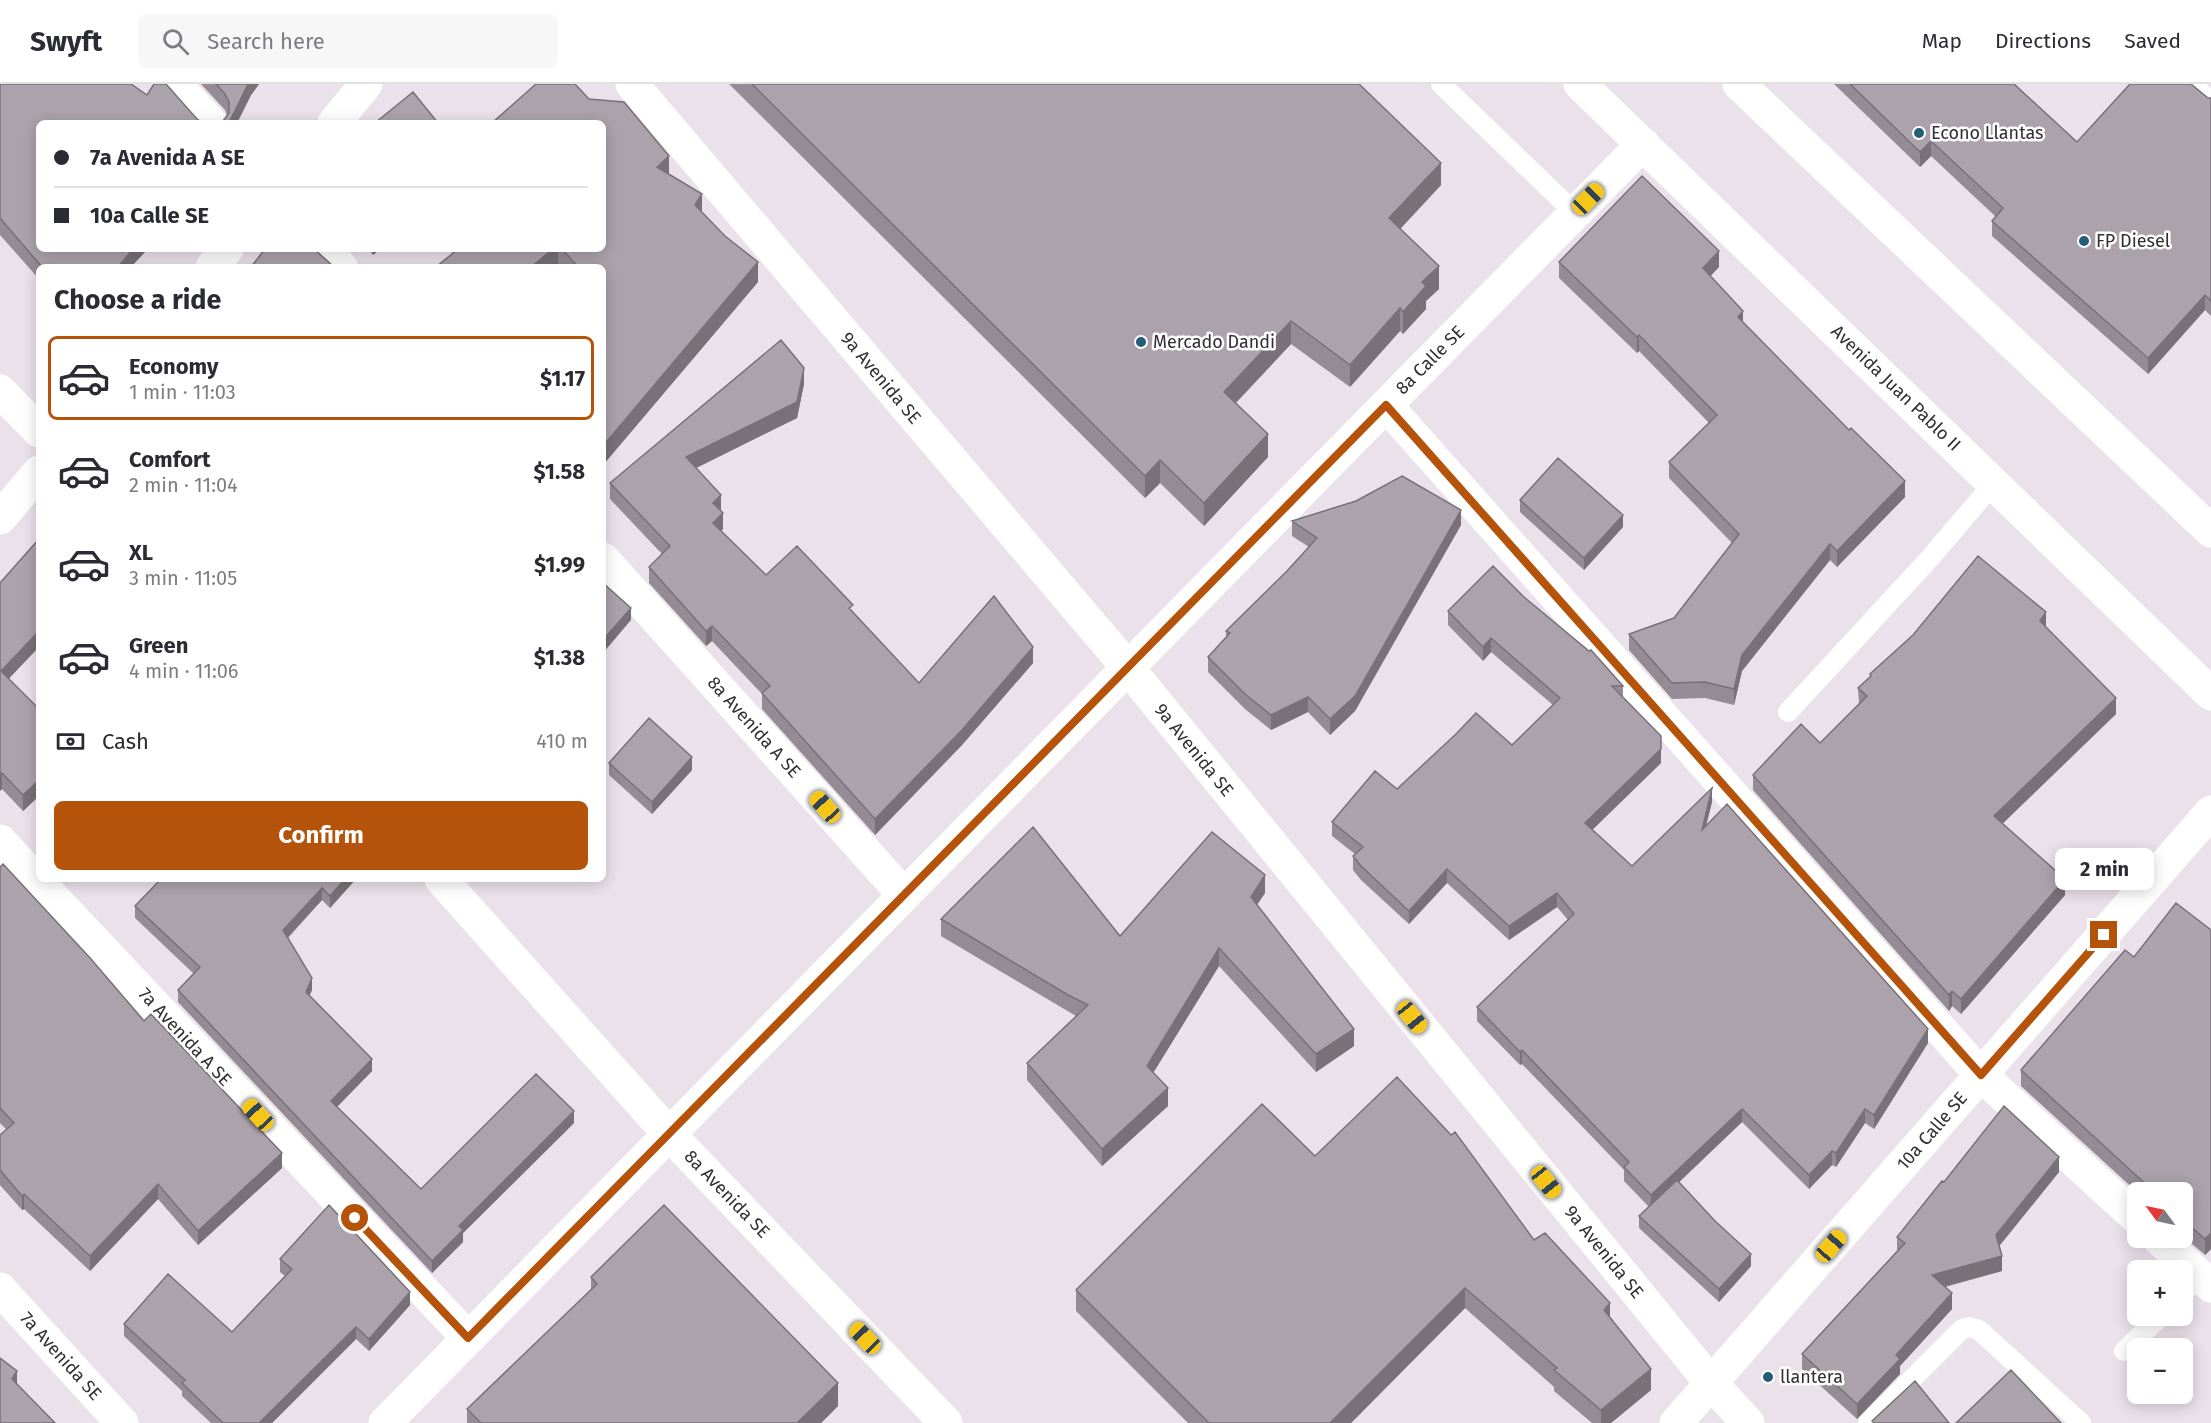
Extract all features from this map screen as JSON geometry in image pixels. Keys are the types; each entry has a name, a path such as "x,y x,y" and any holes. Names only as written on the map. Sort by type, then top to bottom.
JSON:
{"main road":[{"path":"176,84 208,120"},
{"path":"336,120 366,84"},
{"name":"9a Avenida SE","path":"632,84 1128,668 1711,1383 1748,1423"},
{"name":"Avenida Juan Pablo II","path":"1580,84 2211,694"},
{"path":"1739,84 2211,531"},
{"name":"8a Calle SE","path":"398,1418 468,1338 1643,144"},
{"path":"214,264 224,252"},
{"path":"327,252 337,264"},
{"path":"0,391 36,428"},
{"path":"1386,405 1981,1075 2127,1209"},
{"path":"0,518 36,476"},
{"name":"8a Avenida A SE","path":"606,563 904,895"},
{"name":"10a Calle SE","path":"1676,1423 2211,813"},
{"name":"7a Avenida A SE","path":"0,841 36,879"},
{"name":"7a Avenida A SE","path":"39,882 468,1338"},
{"name":"8a Avenida SE","path":"444,882 669,1134 946,1423"},
{"path":"2167,1248 2198,1285"},
{"name":"7a Avenida SE","path":"0,1289 122,1423"}],"lane":[{"path":"1441,84 1575,213"},
{"path":"2192,84 2211,102"},
{"path":"1788,712 1930,558 1994,483"},
{"path":"2124,1351 2150,1326"},
{"path":"1869,1423 1962,1329 1970,1327 1979,1330 2081,1423"}],"building":[{"path":"0,84 131,84 147,95 154,84 166,84 198,120 36,120 36,252 130,252 120,264 39,264 0,218"},
{"path":"216,84 248,84 230,120 224,120 229,113 229,102"},
{"path":"536,84 575,84 589,99 624,102 669,156 657,167 702,194 695,205 725,236 758,262 606,442 606,264 575,264 565,252 606,252 606,120 495,120"},
{"name":"Mercado Dandi","path":"752,84 1359,84 1441,163 1389,218 1439,266 1422,282 1426,286 1403,312 1400,308 1350,365 1291,321 1224,392 1268,434 1204,503 1160,460 1145,476"},
{"path":"1850,84 2014,84 2077,142 2130,84 2191,84 2211,98 2211,301 2205,295 2148,358 1992,221 2003,208 1931,141 1920,152"},
{"path":"413,92 436,120 379,120"},
{"path":"1642,176 1719,251 1703,268 1743,311 1738,317 1849,430 1851,428 1905,481 1837,551 1830,544 1742,655 1734,689 1705,682 1672,683 1629,634 1674,618 1739,534 1669,462 1717,415 1639,335 1637,337 1559,262"},
{"path":"263,252 317,252 331,264 253,264"},
{"path":"454,252 549,252 535,264 440,264"},
{"path":"781,340 804,368 797,402 686,457 721,495 713,503 723,513 713,523 766,575 797,546 853,605 849,608 919,683 994,596 1033,647 962,730 875,819 762,693 770,686 712,626 706,631 649,567 670,546 610,483"},
{"path":"1558,458 1623,515 1584,558 1520,500"},
{"path":"1402,476 1461,510 1355,696 1330,719 1308,697 1271,715 1245,694 1208,657 1230,633 1226,631 1317,538 1292,521 1356,501"},
{"path":"36,542 36,634 1,671 36,706 36,783 23,795 2,773 0,774 0,583"},
{"path":"1978,556 2046,612 2040,621 2116,698 1994,816 2065,879 1961,999 1952,991 1949,995 1753,775 1801,724 1820,743 1867,696 1858,688 1913,635"},
{"path":"1493,566 1524,597 1589,651 1591,650 1623,686 1612,686 1661,736 1661,749 1585,823 1632,866 1712,788 1702,830 1727,804 1928,1029 1874,1115 1865,1109 1836,1153 1832,1151 1809,1175 1742,1109 1651,1195 1624,1167 1629,1162 1522,1050 1520,1052 1477,1007 1574,914 1557,893 1509,926 1447,869 1409,911 1353,856 1363,847 1332,822 1375,771 1397,789 1476,713 1512,745 1560,698 1491,638 1483,647 1448,611"},
{"path":"606,586 631,608 606,637"},
{"path":"649,718 692,757 652,802 609,763"},
{"path":"1033,827 1120,936 1212,832 1265,875 1251,897 1354,1029 1316,1054 1219,948 1147,1066 1168,1088 1102,1149 1027,1063 1088,1005 941,919"},
{"path":"3,864 91,959 144,1021 151,1014 282,1153 198,1231 158,1184 90,1256 24,1194 22,1196 0,1170 0,1135 14,1123 0,1108 0,867"},
{"path":"158,882 342,882 330,896 322,888 283,930 312,978 306,992 372,1059 331,1101 421,1189 536,1074 574,1111 459,1226 463,1230 432,1261 178,990 200,967 135,906"},
{"path":"2176,903 2211,930 2211,1233 2205,1239 2193,1229 2193,1182 2143,1182 2021,1070 2125,950 2134,957"},
{"path":"1397,1077 1451,1135 1455,1132 1534,1240 1545,1233 1610,1303 1604,1310 1651,1369 1601,1410 1554,1370 1557,1368 1465,1288 1330,1423 1209,1423 1076,1290 1262,1104 1315,1156"},
{"path":"2004,1106 2059,1157 1996,1235 2002,1256 1932,1275 1952,1293 1896,1355 1900,1359 1857,1404 1802,1354 1905,1243 1897,1237"},
{"path":"1677,1180 1715,1221 1751,1254 1719,1289 1639,1216"},
{"path":"329,1205 410,1292 369,1339 356,1327 259,1423 223,1423 182,1383 185,1380 124,1324 168,1274 232,1332 292,1269 280,1259"},
{"path":"664,1205 838,1383 797,1423 481,1423 467,1409 597,1284 591,1277"},
{"path":"0,1358 17,1371 12,1379 55,1423 0,1423"},
{"path":"2011,1370 2061,1423 1956,1423"},
{"path":"1915,1381 1949,1423 1874,1423 1872,1421"}],"place":[{"name":"Econo Llantas","path":"1919,133"},
{"name":"FP Diesel","path":"2084,241"},
{"name":"Mercado Dandi","path":"1141,342"},
{"name":"llantera","path":"1768,1377"}],"route":[{"path":"355,1218 468,1338 1386,405 1981,1075 2104,935"}]}
